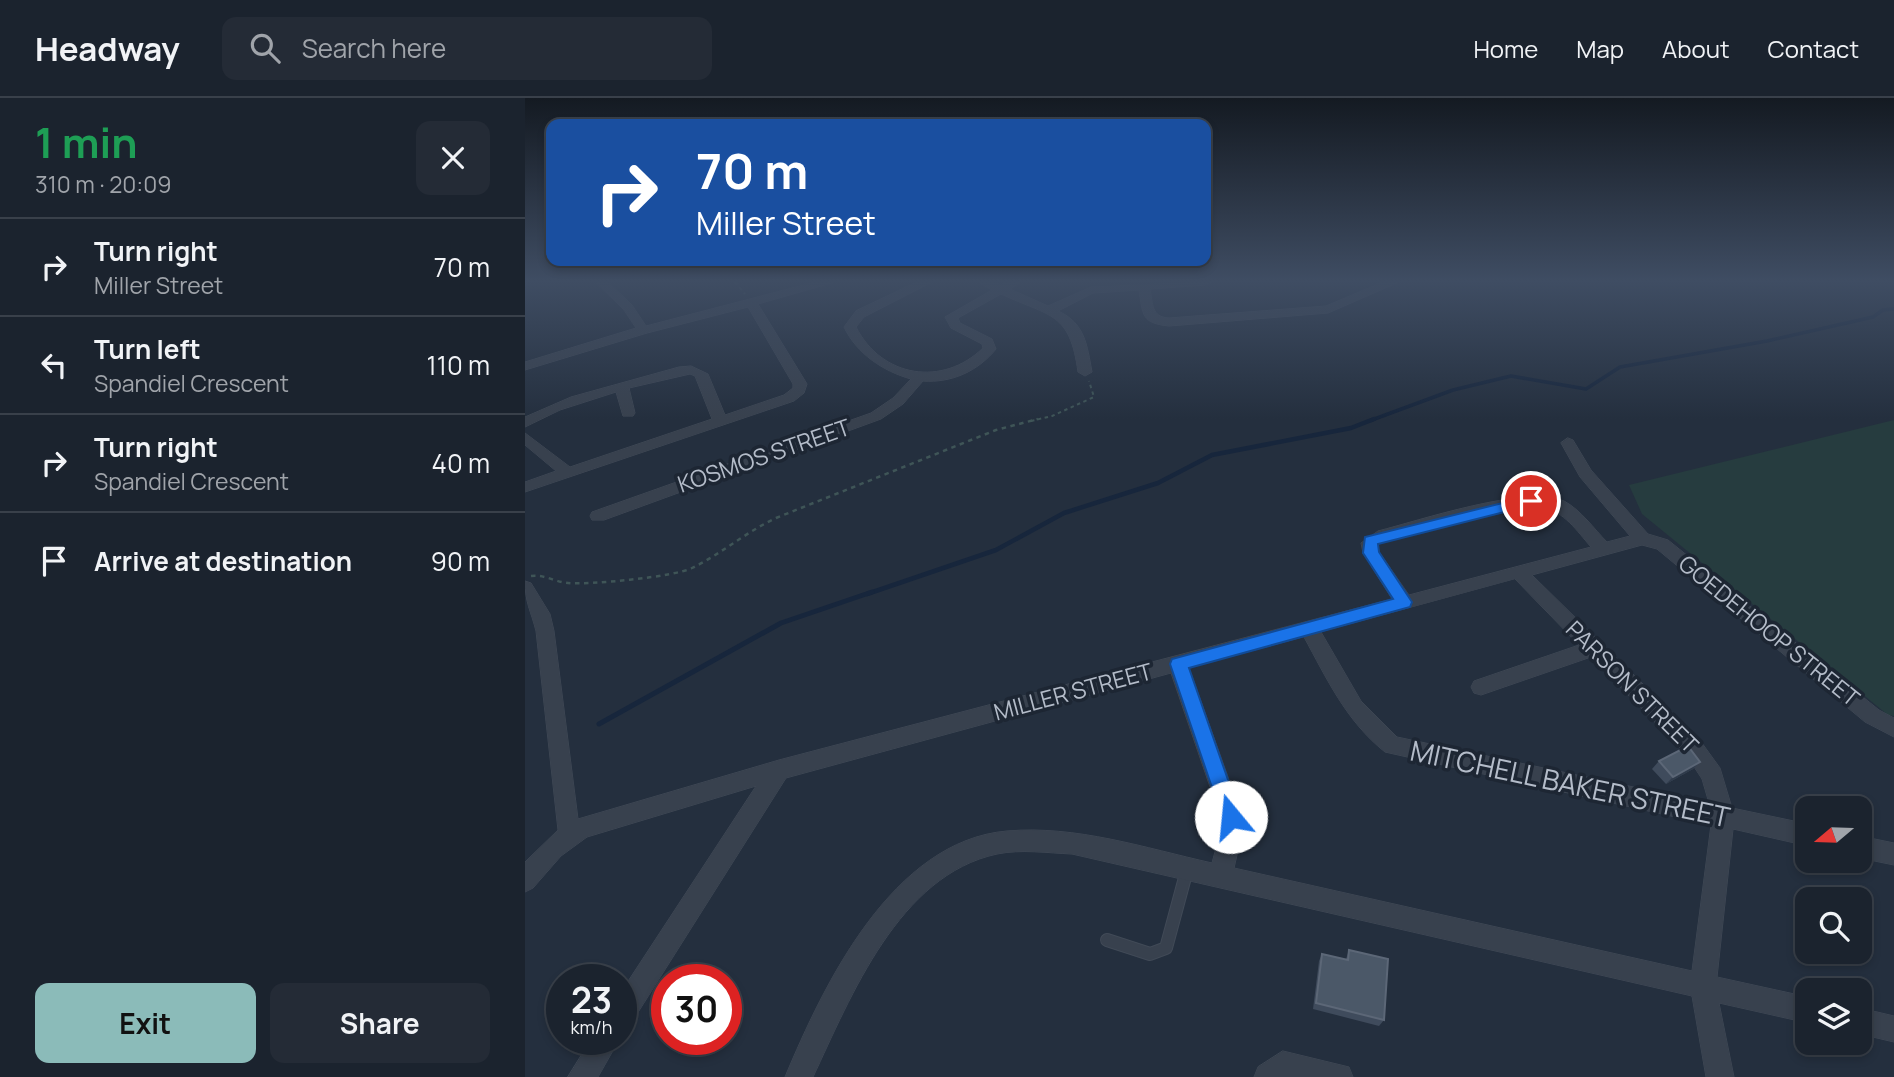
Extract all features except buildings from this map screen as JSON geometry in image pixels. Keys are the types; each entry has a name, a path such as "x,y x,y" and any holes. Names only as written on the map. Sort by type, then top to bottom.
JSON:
{"street":[{"path":"525,366 652,328"},
{"path":"525,487 789,398 799,390 800,384 766,328"},
{"path":"850,328 873,357 904,375 918,379 957,372 983,357 990,349 988,342 958,328"},
{"path":"1073,328 1081,344 1085,372"},
{"path":"525,423 562,405 678,371 697,371 720,421"},
{"name":"KOSMOS STREET","path":"598,516 876,416 898,401 918,379"},
{"path":"622,387 628,412"},
{"path":"525,438 567,472"},
{"path":"1568,443 1585,473 1642,539"},
{"path":"1404,602 1371,553 1371,540 1499,508 1541,501 1560,506 1602,548"},
{"name":"MILLER STREET","path":"525,880 550,849 569,832 779,770 1642,539"},
{"name":"GOEDEHOOP STREET","path":"1642,539 1663,544 1873,716 1894,728"},
{"name":"PARSON STREET","path":"1517,572 1700,756 1712,775 1723,816"},
{"path":"525,588 541,614 545,631 569,832"},
{"name":"MITCHELL BAKER STREET","path":"1309,628 1357,712 1372,731 1392,745 1795,832"},
{"path":"1481,687 1594,648"},
{"path":"1178,664 1231,817 1231,833 1220,877"},
{"path":"637,991 779,770"},
{"path":"1720,1077 1703,987 1723,816"},
{"path":"799,1077 872,935 903,897 952,860 998,843 1072,843 1795,1007"},
{"path":"1873,850 1894,854"},
{"path":"1872,1024 1894,1029"},
{"path":"582,1077 596,1055"},
{"path":"1268,1077 1283,1065 1339,1077"}],"lane":[{"path":"1107,940 1150,954 1166,948 1187,870"}],"path":[{"path":"525,576 538,575 568,583 645,578 691,569 750,530 776,519 996,430 1076,408 1094,397 1085,372"}],"green space":[{"path":"1894,420 1894,716 1888,715 1642,514 1629,485"}],"waterway":[{"path":"1369,421 1453,390 1511,376 1586,389 1620,367 1826,328"},
{"path":"867,594 996,550 1064,513 1158,483 1212,455 1351,428 1374,419"},
{"path":"599,724 781,623 872,592"}],"route":[{"path":"1231,817 1178,664 1404,602 1371,553 1371,540 1531,501"}]}
